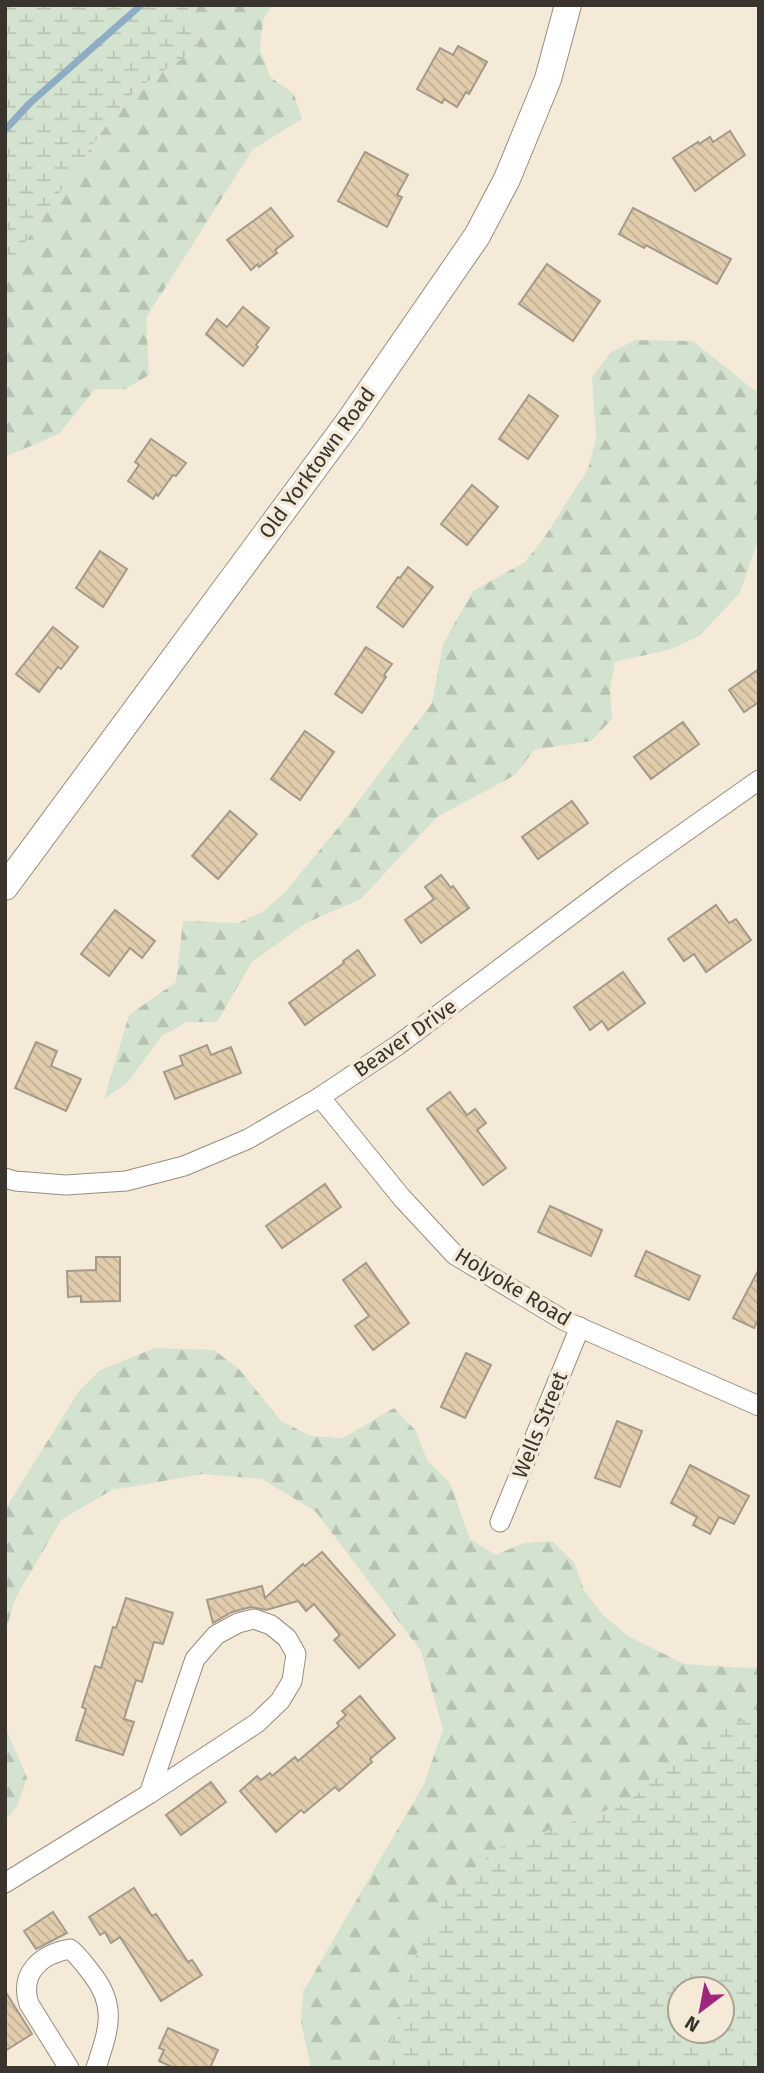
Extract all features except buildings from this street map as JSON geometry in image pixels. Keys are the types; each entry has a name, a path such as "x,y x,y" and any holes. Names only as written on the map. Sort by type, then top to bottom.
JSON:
{"main road":[{"name":"Old Yorktown Road","path":"5,887 350,420 477,236 507,179 548,79 568,5"}],"street":[{"name":"Beaver Drive","path":"5,1178 66,1185 126,1181 184,1166 248,1139 320,1097 398,1045 623,876 759,780"},
{"name":"Holyoke Road","path":"320,1097 402,1198 456,1255 565,1321 759,1406"},
{"name":"Wells Street","path":"500,1522 580,1327"},
{"path":"5,1883 149,1794 257,1723 279,1701 292,1681 296,1654 288,1638 271,1625 254,1619 239,1623 216,1635 195,1659 149,1794"},
{"path":"69,2068 26,1996 28,1976 37,1965 53,1952 70,1949 103,1988 109,2004 106,2036 96,2068"}],"green space":[{"path":"5,5 187,5 198,48 138,88 117,110 10,264 5,267"},
{"path":"187,5 272,5 263,20 260,49 270,77 294,94 302,119 253,149 146,318 149,375 125,389 95,389 59,434 7,456 5,460 5,267 10,264 117,110 138,88 198,48"},
{"path":"635,340 693,341 759,394 759,537 740,593 699,636 672,649 615,662 610,690 612,719 591,741 534,750 515,775 437,817 361,899 306,923 252,962 217,1022 187,1022 162,1036 127,1083 104,1099 129,1015 176,982 183,921 238,923 264,911 285,892 342,823 432,703 443,644 473,591 525,562 544,538 588,469 596,438 592,377 610,353"},
{"path":"155,1348 214,1350 239,1369 281,1421 311,1436 343,1438 394,1408 416,1431 427,1460 450,1483 470,1539 496,1555 523,1543 552,1541 574,1562 584,1590 603,1615 628,1636 684,1664 759,1667 759,2068 311,2068 301,2022 303,1992 424,1784 443,1730 421,1651 316,1512 262,1479 203,1474 112,1490 61,1520 15,1599 5,1633 5,1509 79,1391 100,1370"},
{"path":"759,1715 759,2068 377,2068 390,2043 418,1949 447,1897 470,1871 500,1847 627,1803 704,1734"},
{"path":"5,1726 27,1778 17,1806 5,1821"}],"waterway":[{"path":"5,130 30,103 141,5"}]}
